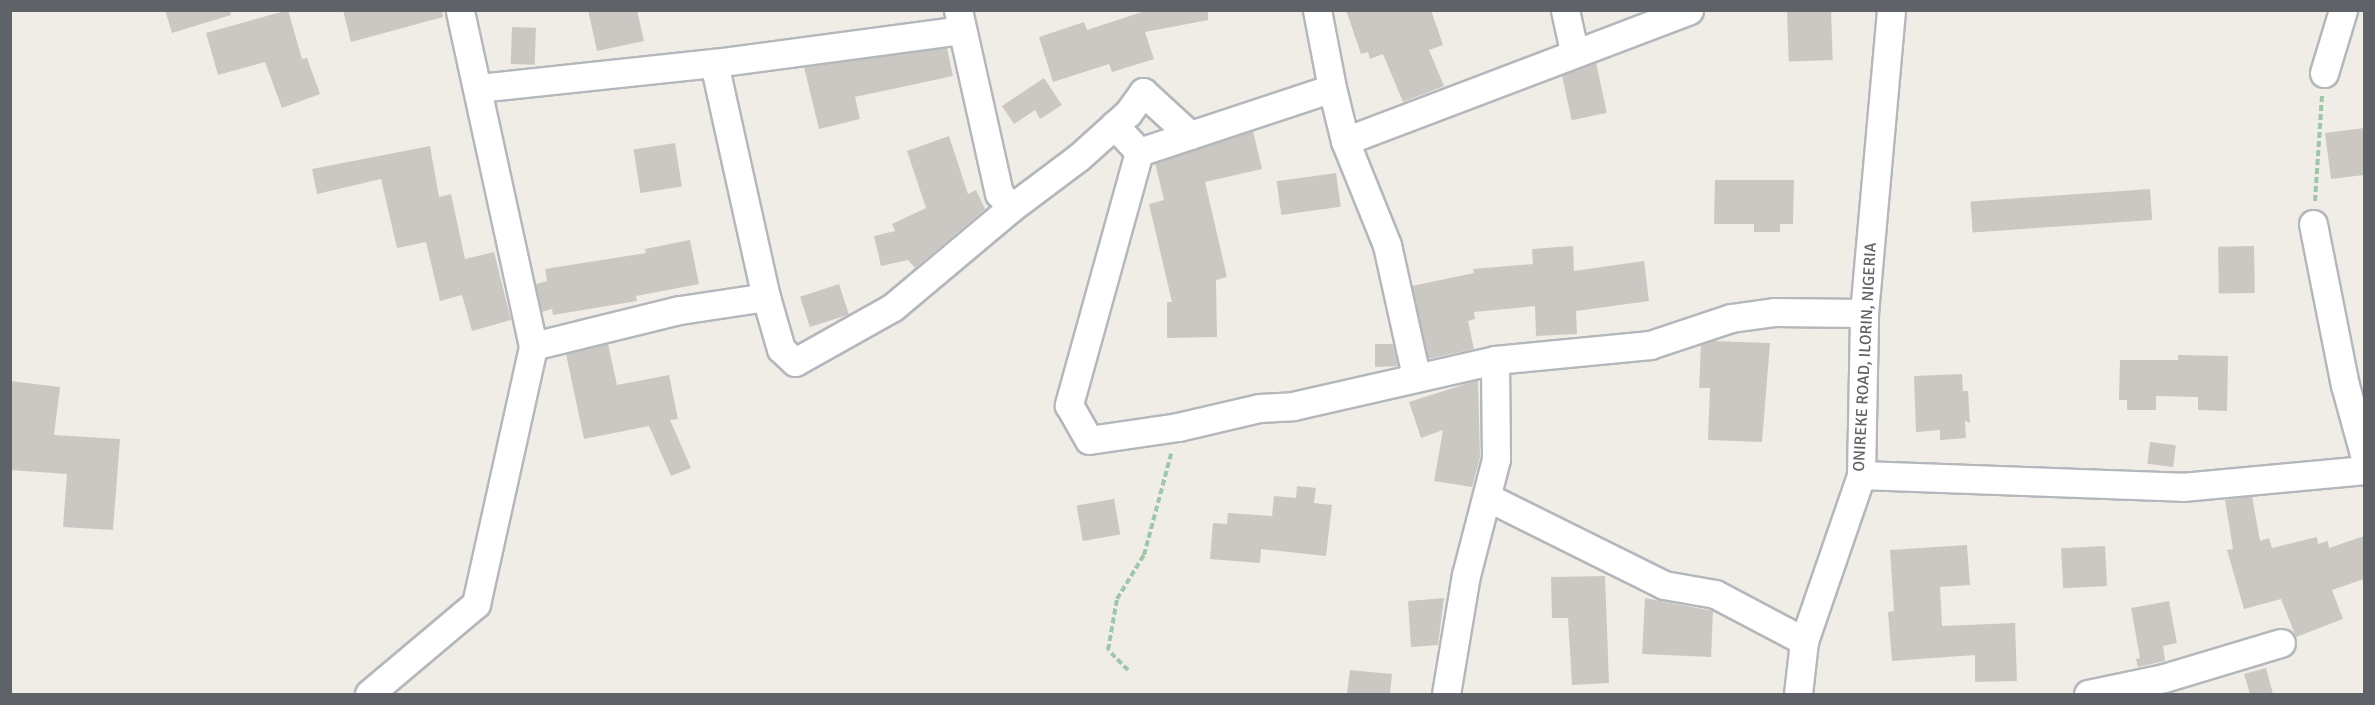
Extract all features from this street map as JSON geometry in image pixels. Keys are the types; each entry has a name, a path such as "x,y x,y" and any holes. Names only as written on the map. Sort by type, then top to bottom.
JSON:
{"street":[{"path":"369,694 476,604 533,346 479,88 460,10"},
{"path":"1317,10 1345,141 1387,245 1416,376"},
{"path":"1565,10 1574,51"},
{"path":"1345,141 1574,51 1689,10"},
{"name":"ONIREKE ROAD, ILORIN, NIGERIA","path":"1798,694 1804,641 1860,475 1864,313 1890,10"},
{"path":"2324,74 2343,10"},
{"path":"479,88 714,63 959,20 999,194 1011,208"},
{"path":"714,63 766,297 781,349 795,362 893,307 1011,208 1079,157 1114,125 1143,92 1190,135"},
{"path":"1139,152 1332,88"},
{"path":"1114,125 1139,152"},
{"path":"1139,152 1070,405 1089,440 1178,427 1389,386 1416,376 1495,360 1650,345 1731,318 1774,312 1864,313"},
{"path":"2313,224 2345,385 2364,454"},
{"path":"533,346 680,310 766,297"},
{"path":"1446,694 1466,575 1496,459 1495,360"},
{"path":"1860,475 2182,487 2364,470"},
{"path":"1486,497 1664,585 1715,594 1804,641"},
{"path":"2088,694 2164,678 2282,643"}],"path":[{"path":"2313,224 2324,74"},
{"path":"1128,670 1108,650 1117,598 1144,555 1178,427"}],"building":[{"path":"165,10 230,10 231,15 172,33"},
{"path":"288,10 302,59 307,58 320,94 282,108 265,62 218,75 206,33"},
{"path":"343,10 442,10 443,17 351,42"},
{"path":"588,10 637,10 644,41 597,51"},
{"path":"1148,10 1208,10 1208,20 1145,32 1154,59 1112,72 1109,64 1053,82 1039,37 1084,22 1087,30"},
{"path":"1346,10 1431,10 1443,45 1429,50 1444,86 1403,102 1383,54 1370,59 1368,52 1361,54"},
{"path":"1831,10 1833,60 1789,62 1787,12"},
{"path":"512,27 536,28 535,65 511,64"},
{"path":"947,48 953,76 855,97 860,119 819,129 804,67"},
{"path":"1596,62 1607,113 1572,120 1561,69"},
{"path":"1044,78 1062,105 1040,119 1035,110 1014,124 1002,106"},
{"path":"2364,128 2364,175 2331,179 2325,133"},
{"path":"1253,131 1262,169 1205,182 1227,277 1216,280 1217,337 1167,338 1167,302 1172,302 1149,204 1164,200 1155,163"},
{"path":"949,136 968,194 976,190 985,209 915,268 908,260 881,266 874,236 895,231 892,224 926,208 907,151"},
{"path":"675,143 682,186 640,193 634,150"},
{"path":"430,146 439,197 451,194 465,259 494,252 511,320 472,331 462,295 440,301 426,242 397,248 381,179 317,194 312,169"},
{"path":"1336,173 1341,207 1281,215 1277,181"},
{"path":"1715,180 1794,180 1793,224 1780,224 1780,232 1754,232 1754,224 1714,224"},
{"path":"2150,189 2152,220 1973,232 1970,202"},
{"path":"690,240 699,284 636,296 637,301 553,315 552,309 542,312 536,284 547,281 545,269 646,253 645,249"},
{"path":"1573,246 1574,271 1644,261 1649,301 1576,311 1577,334 1536,336 1535,306 1474,312 1475,319 1468,321 1474,349 1428,359 1412,286 1474,273 1473,269 1533,264 1532,249"},
{"path":"2254,246 2255,293 2219,294 2218,247"},
{"path":"839,284 849,314 810,327 800,297"},
{"path":"1712,341 1770,343 1762,442 1708,440 1710,388 1699,388 1701,344"},
{"path":"608,344 617,385 669,375 678,419 670,420 691,468 671,476 649,426 584,439 566,354"},
{"path":"1375,344 1393,344 1398,366 1375,367"},
{"path":"2178,355 2228,356 2227,411 2198,410 2198,397 2156,396 2156,410 2127,410 2127,400 2119,400 2120,360 2178,360"},
{"path":"1962,374 1963,391 1968,391 1970,423 1965,421 1966,438 1940,440 1940,430 1916,432 1914,376"},
{"path":"1478,380 1480,457 1472,487 1434,481 1443,430 1421,438 1409,402"},
{"path":"10,381 60,387 54,435 120,439 113,530 63,527 67,474 10,470"},
{"path":"2150,442 2176,445 2173,467 2147,464"},
{"path":"1297,486 1316,488 1314,503 1332,505 1326,556 1261,549 1260,563 1210,559 1213,523 1227,524 1228,513 1272,516 1274,496 1296,498"},
{"path":"2252,496 2260,541 2269,538 2272,548 2317,537 2318,544 2328,541 2329,548 2364,536 2364,579 2332,590 2343,619 2296,637 2281,599 2244,609 2227,550 2233,549 2225,500"},
{"path":"1114,499 1120,534 1083,541 1077,506"},
{"path":"1967,545 1970,585 1940,587 1942,626 2015,623 2017,681 1975,682 1975,655 1892,661 1888,612 1894,611 1890,550"},
{"path":"2105,546 2107,586 2063,588 2061,548"},
{"path":"1605,576 1609,683 1572,685 1568,618 1552,618 1551,577"},
{"path":"1444,598 1438,645 1411,647 1408,601"},
{"path":"1645,598 1713,611 1711,657 1642,654"},
{"path":"2169,601 2177,643 2163,646 2165,661 2138,667 2136,659 2140,658 2131,608"},
{"path":"2266,668 2273,694 2250,694 2244,674"},
{"path":"1350,670 1392,674 1390,694 1347,694"}]}
